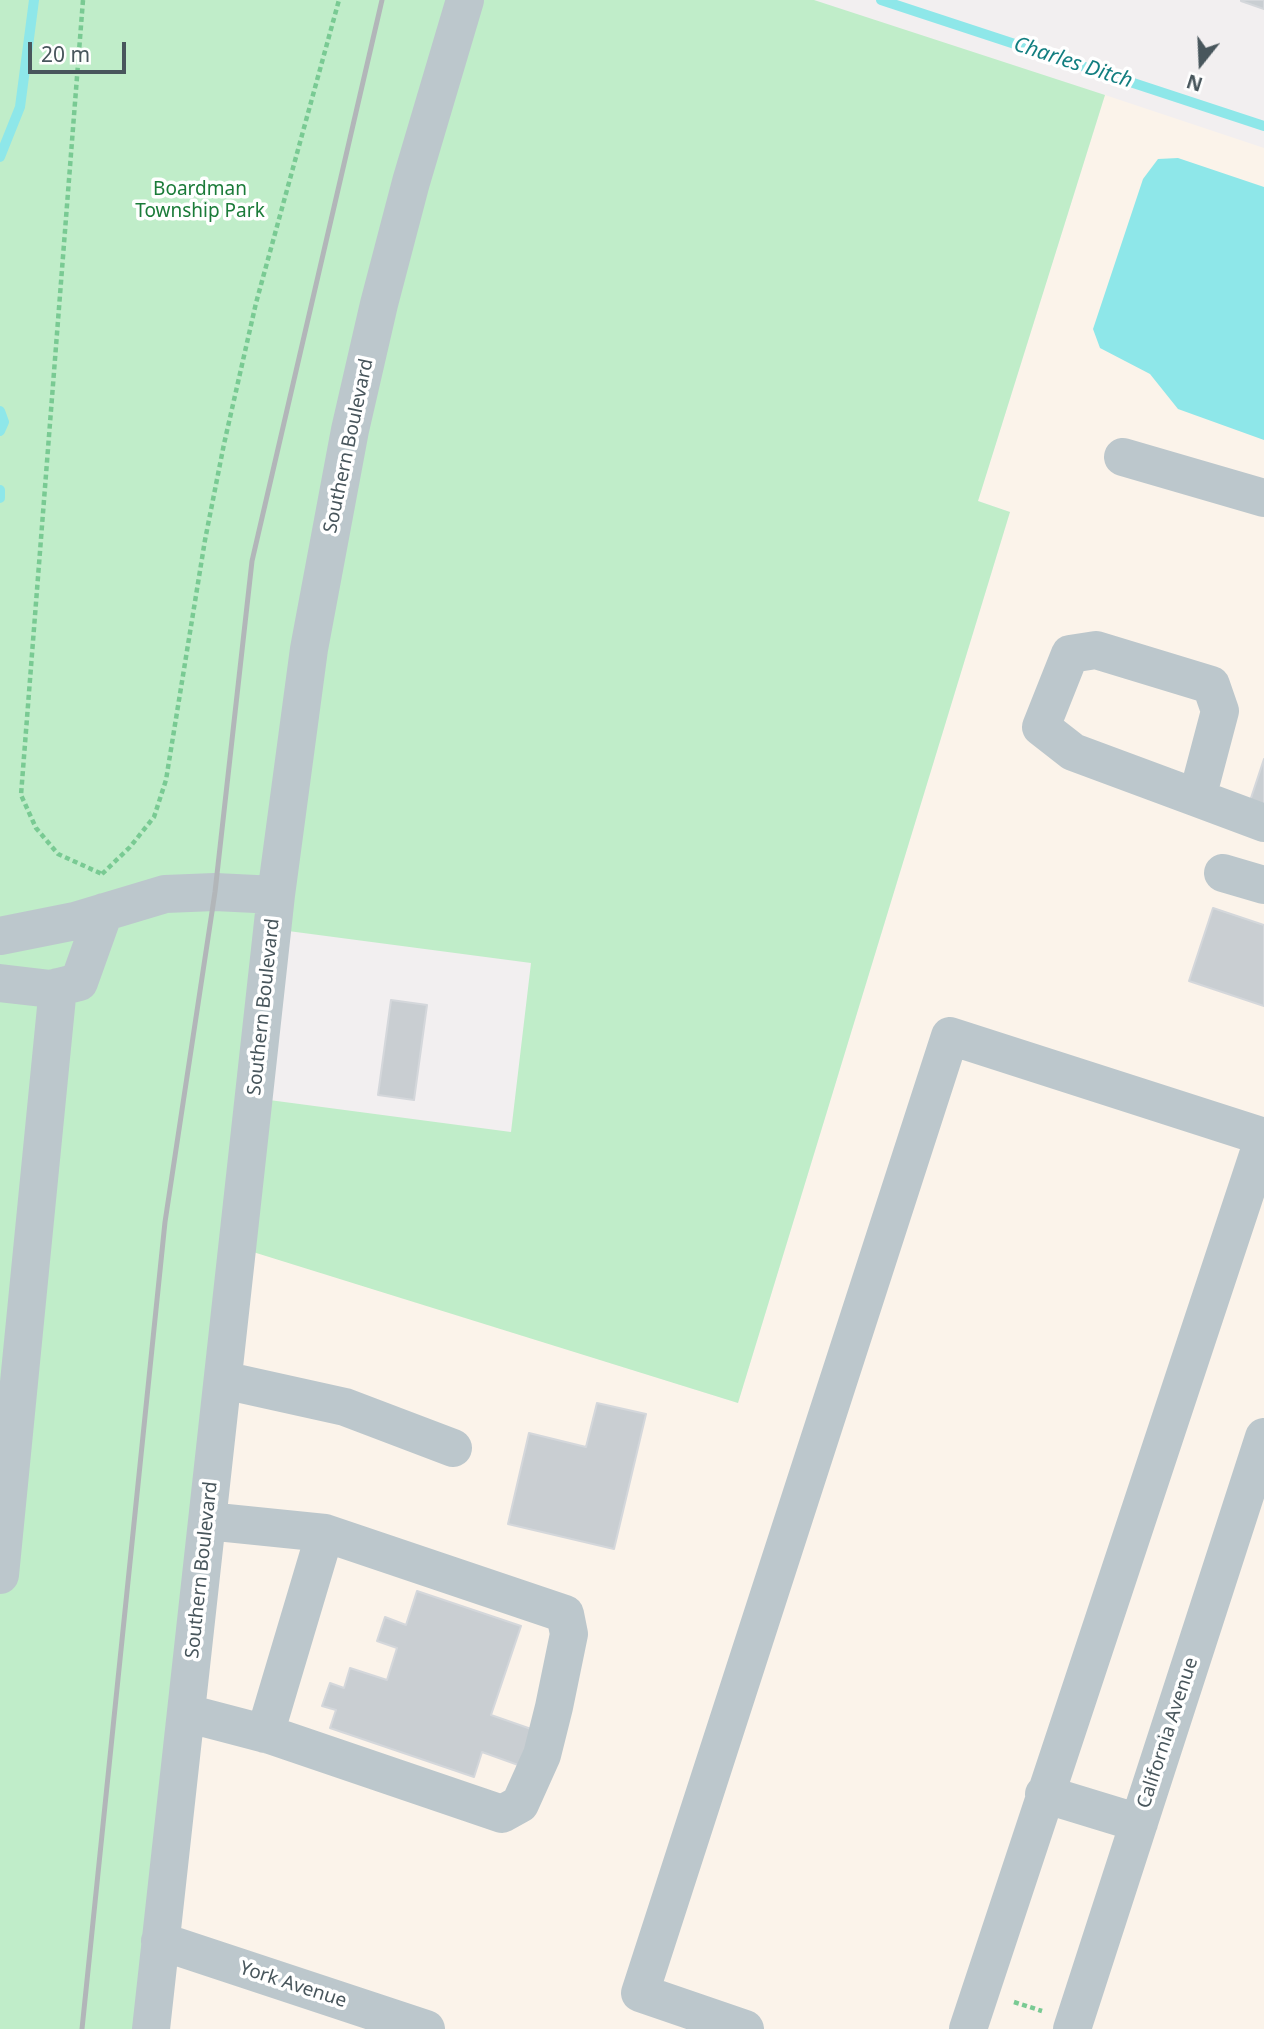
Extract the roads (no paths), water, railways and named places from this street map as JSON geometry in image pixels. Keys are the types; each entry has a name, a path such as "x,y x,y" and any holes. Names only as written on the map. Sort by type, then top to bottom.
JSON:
{"street":[{"name":"Southern Boulevard","path":"151,2029 276,895 309,649 350,430 379,304 465,0"},
{"path":"1123,457 1264,498"},
{"path":"1197,798 1220,711 1211,685 1096,650 1070,654 1041,727 1073,752 1264,823"},
{"path":"1223,873 1264,885"},
{"path":"0,936 75,921 165,894 215,892 276,895"},
{"path":"0,983 51,989 79,982 104,912"},
{"path":"0,1575 58,987"},
{"path":"721,2025 640,1993 950,1037 1264,1137 968,2029"},
{"path":"223,1380 345,1407 453,1448"},
{"name":"California Avenue","path":"1061,2021 1139,1822 1253,1514 1264,1437"},
{"path":"186,1713 265,1734 502,1814 520,1804 542,1755 569,1634 565,1614 325,1534 207,1521"},
{"path":"265,1734 325,1534"},
{"path":"1044,1794 1139,1822"},
{"name":"York Avenue","path":"160,1941 426,2029"}],"water":[{"path":"1178,158 1264,187 1264,440 1178,409 1150,374 1100,348 1093,329 1143,179 1158,159"}],"waterway":[{"path":"0,157 20,107 34,0"},
{"name":"Charles Ditch","path":"881,0 1264,126"},
{"path":"0,411 4,422 0,431"},
{"path":"0,490 0,498"}],"railway":[{"path":"82,2029 165,1222 215,892 252,561 382,0"}],"park label":[{"name":"Boardman Township Park","path":"200,201"}]}
